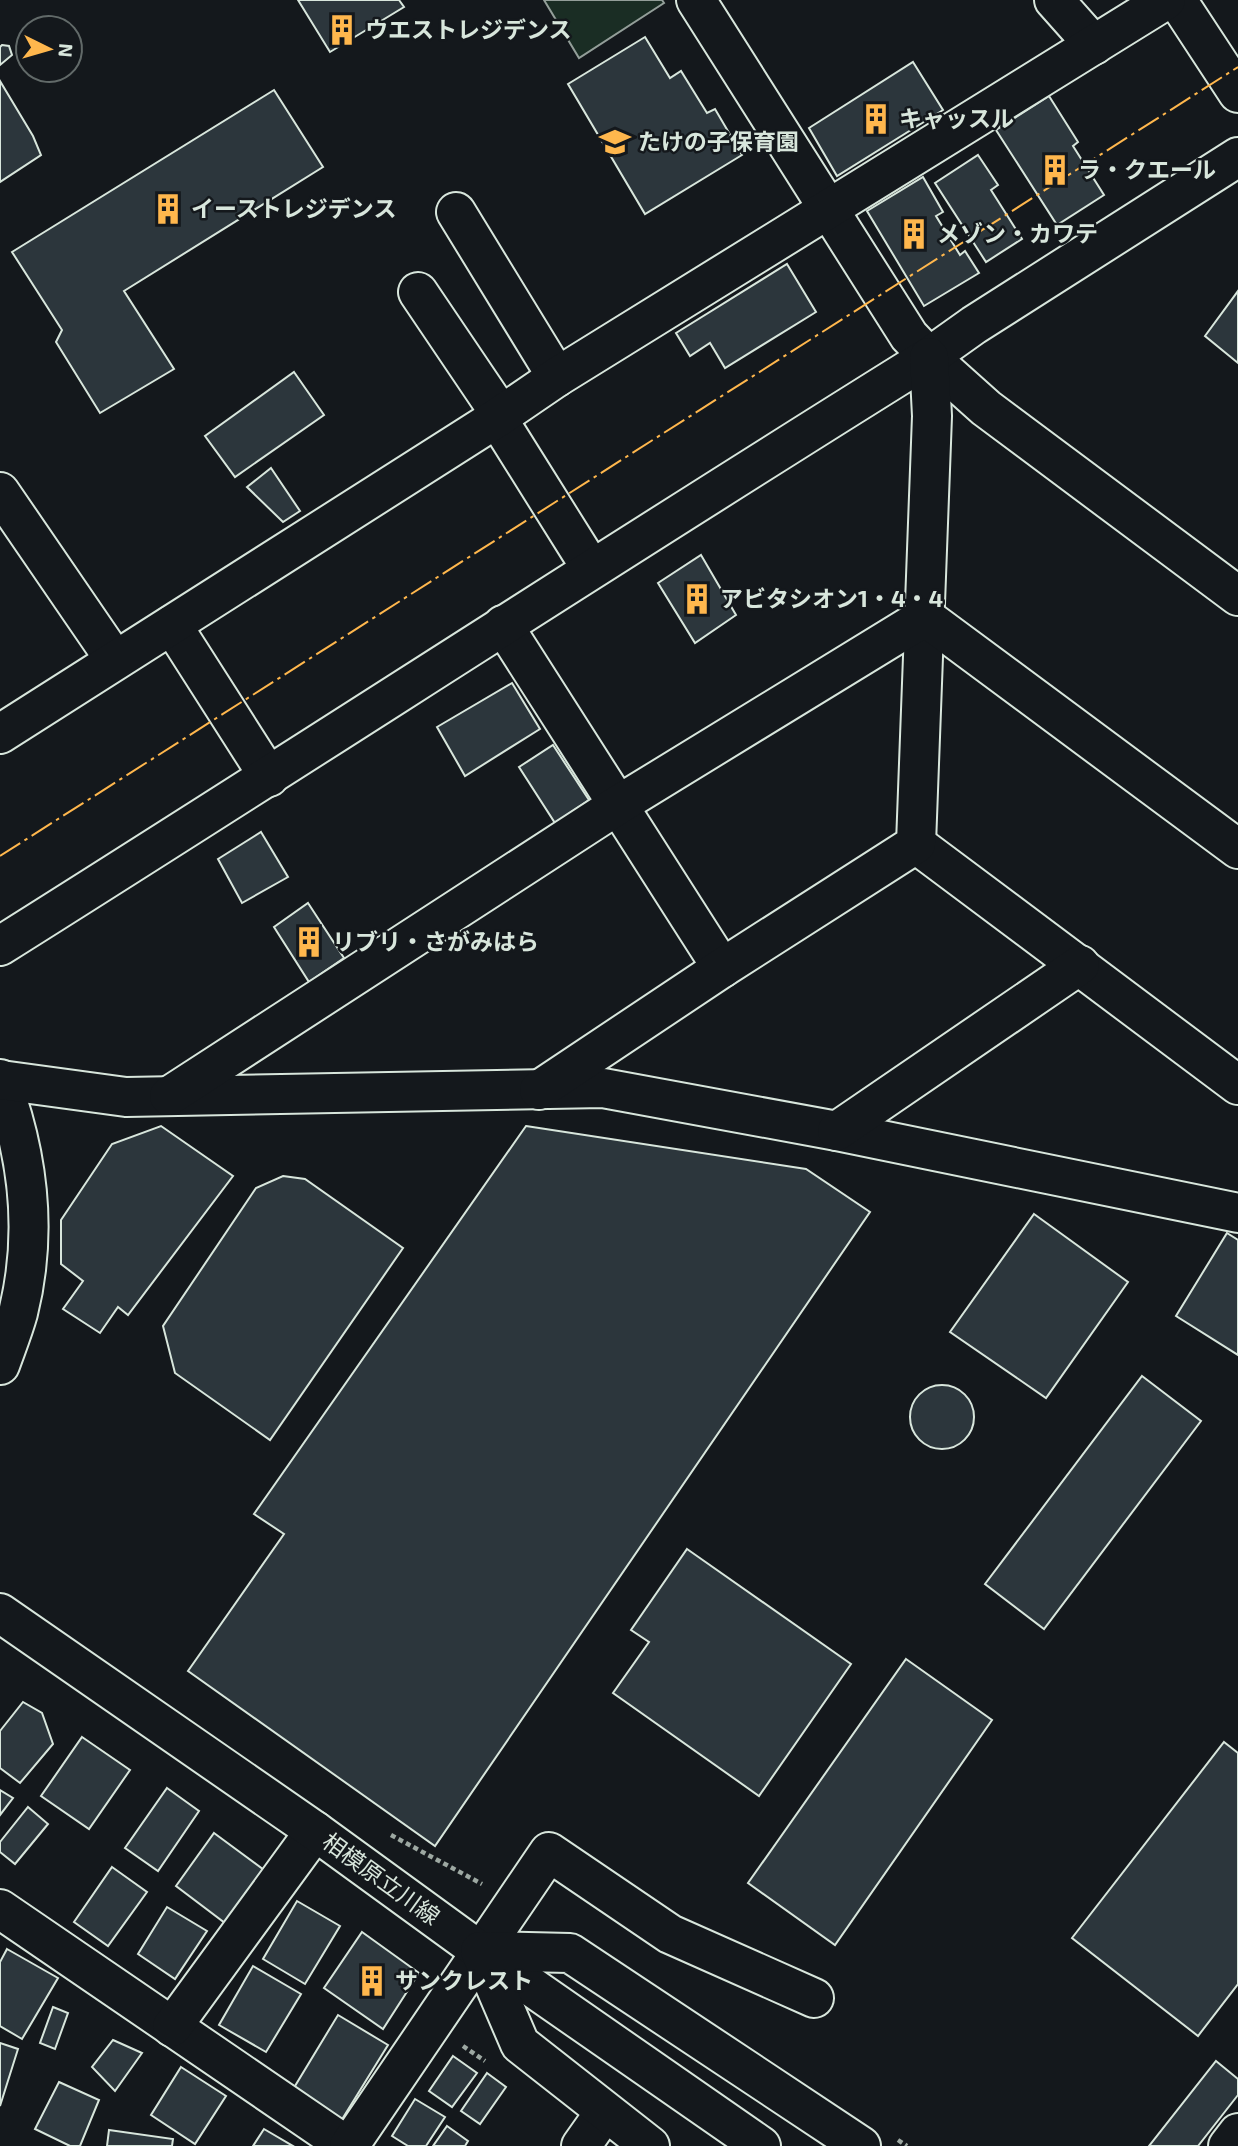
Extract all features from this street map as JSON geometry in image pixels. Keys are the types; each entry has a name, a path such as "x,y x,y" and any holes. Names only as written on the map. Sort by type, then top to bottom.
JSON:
{"street":[{"path":"696,0 909,336 986,408 1238,596"},
{"path":"1054,0 1094,45"},
{"path":"0,734 499,417 557,377 1166,0"},
{"path":"1177,0 1238,93"},
{"path":"0,946 591,568 929,357 985,318 1238,157"},
{"path":"456,212 557,377"},
{"path":"418,292 499,417 591,568"},
{"path":"916,844 932,415 929,357"},
{"path":"0,492 115,660"},
{"path":"169,1096 618,805 925,617"},
{"path":"925,617 1238,849"},
{"path":"172,625 269,776"},
{"path":"503,625 722,968"},
{"path":"916,844 1238,1085"},
{"path":"539,1090 722,968 916,844"},
{"path":"837,1131 1080,965"},
{"path":"0,1365 17,1314 27,1262 30,1211 24,1156 0,1080 126,1097 603,1088 837,1131 1238,1213"},
{"name":"相模原立川線","path":"0,1613 315,1831 480,1951 761,2146"},
{"path":"172,2027 315,1831"},
{"path":"0,1909 348,2146 549,1852 670,1934 814,1998"},
{"path":"480,1951 520,2044 650,2146"},
{"path":"480,1951 570,1953 879,2142"},
{"path":"581,2146 605,2112"},
{"path":"1228,2146 1238,2133"}],"path":[{"path":"390,1835 514,1902"},
{"path":"879,2142 907,2146"}],"green space":[{"path":"544,0 662,0 664,3 579,58"}],"building":[{"name":"ウエストレジデンス","path":"298,0 399,0 404,7 330,52"},
{"path":"645,37 670,78 681,71 707,113 715,109 742,155 645,214 568,84"},
{"path":"9,46 12,55 0,65 0,47"},
{"name":"キャッスル","path":"913,62 943,110 837,176 809,128"},
{"path":"0,81 33,136 41,155 0,182"},
{"name":"イーストレジデンス","path":"274,90 323,167 124,291 174,369 100,413 56,342 62,330 12,252"},
{"name":"ラ・クエール","path":"1049,96 1078,142 1073,146 1104,195 1057,225 996,130"},
{"path":"978,155 998,185 991,190 1022,239 986,262 935,183"},
{"name":"メゾン・カワテ","path":"923,177 943,212 936,216 960,255 965,251 979,273 924,306 867,211"},
{"path":"787,264 816,312 725,368 710,343 690,356 676,333"},
{"path":"1238,291 1238,363 1205,336"},
{"path":"294,372 324,415 235,477 205,436"},
{"path":"271,468 300,511 283,522 247,487"},
{"name":"アビタシオン1・4・4","path":"701,555 736,615 695,643 658,583"},
{"path":"512,683 540,729 465,776 437,727"},
{"path":"553,745 589,800 555,823 519,767"},
{"path":"261,832 288,877 242,903 218,859"},
{"name":"リブリ・さがみはら","path":"308,903 344,958 309,982 274,927"},
{"path":"161,1126 233,1176 128,1315 118,1307 100,1333 63,1309 83,1281 61,1264 61,1220 112,1144"},
{"path":"526,1126 806,1169 870,1212 435,1846 188,1671 284,1534 254,1514"},
{"path":"283,1176 305,1179 403,1248 270,1440 175,1373 163,1326 256,1188"},
{"path":"1034,1214 1128,1282 1046,1398 950,1332"},
{"path":"1227,1233 1238,1240 1238,1355 1176,1316"},
{"path":"1142,1376 1201,1421 1044,1629 985,1584"},
{"path":"936,1385 948,1385 965,1394 972,1405 972,1429 965,1440 948,1449 936,1449 924,1444 915,1435 910,1423 910,1411 915,1399 924,1390"},
{"path":"687,1549 851,1664 759,1796 613,1693 649,1642 631,1630"},
{"path":"906,1659 992,1720 835,1945 748,1883"},
{"path":"23,1702 42,1713 53,1744 20,1783 0,1768 0,1731"},
{"path":"82,1737 130,1770 89,1829 41,1796"},
{"path":"1224,1742 1238,1753 1238,1984 1198,2036 1072,1938"},
{"path":"167,1788 199,1811 158,1871 125,1848"},
{"path":"0,1790 13,1798 0,1815"},
{"path":"28,1807 48,1824 15,1864 0,1852 0,1842"},
{"path":"214,1833 264,1870 225,1923 176,1886"},
{"path":"112,1867 147,1892 108,1946 74,1922"},
{"path":"297,1901 340,1926 305,1984 263,1959"},
{"path":"167,1907 207,1931 175,1979 138,1954"},
{"name":"サンクレスト","path":"362,1932 419,1973 383,2029 324,1988"},
{"path":"7,1949 58,1978 22,2039 0,2026 0,1962"},
{"path":"253,1966 301,1994 266,2052 219,2025"},
{"path":"53,2007 68,2013 55,2049 40,2043"},
{"path":"338,2015 388,2045 341,2121 292,2091"},
{"path":"113,2040 142,2053 115,2091 92,2067"},
{"path":"0,2043 18,2049 0,2106"},
{"path":"453,2056 477,2073 452,2107 429,2091"},
{"path":"1216,2061 1238,2079 1238,2095 1198,2146 1149,2146"},
{"path":"181,2067 226,2096 195,2144 151,2115"},
{"path":"487,2073 506,2087 480,2124 461,2111"},
{"path":"59,2082 99,2100 80,2146 70,2146 35,2129"},
{"path":"415,2099 445,2117 426,2146 408,2146 392,2136"},
{"path":"447,2126 468,2141 465,2146 433,2146"},
{"path":"264,2129 293,2146 253,2146"},
{"path":"109,2130 173,2139 172,2146 107,2146"}],"power":[{"path":"0,856 1238,67"}],"place":[{"name":"ウエストレジデンス","path":"342,30"},
{"name":"キャッスル","path":"876,119"},
{"name":"たけの子保育園","path":"615,142"},
{"name":"ラ・クエール","path":"1055,170"},
{"name":"イーストレジデンス","path":"168,209"},
{"name":"メゾン・カワテ","path":"914,234"},
{"name":"アビタシオン1・4・4","path":"697,599"},
{"name":"リブリ・さがみはら","path":"309,942"},
{"name":"サンクレスト","path":"372,1981"}]}
